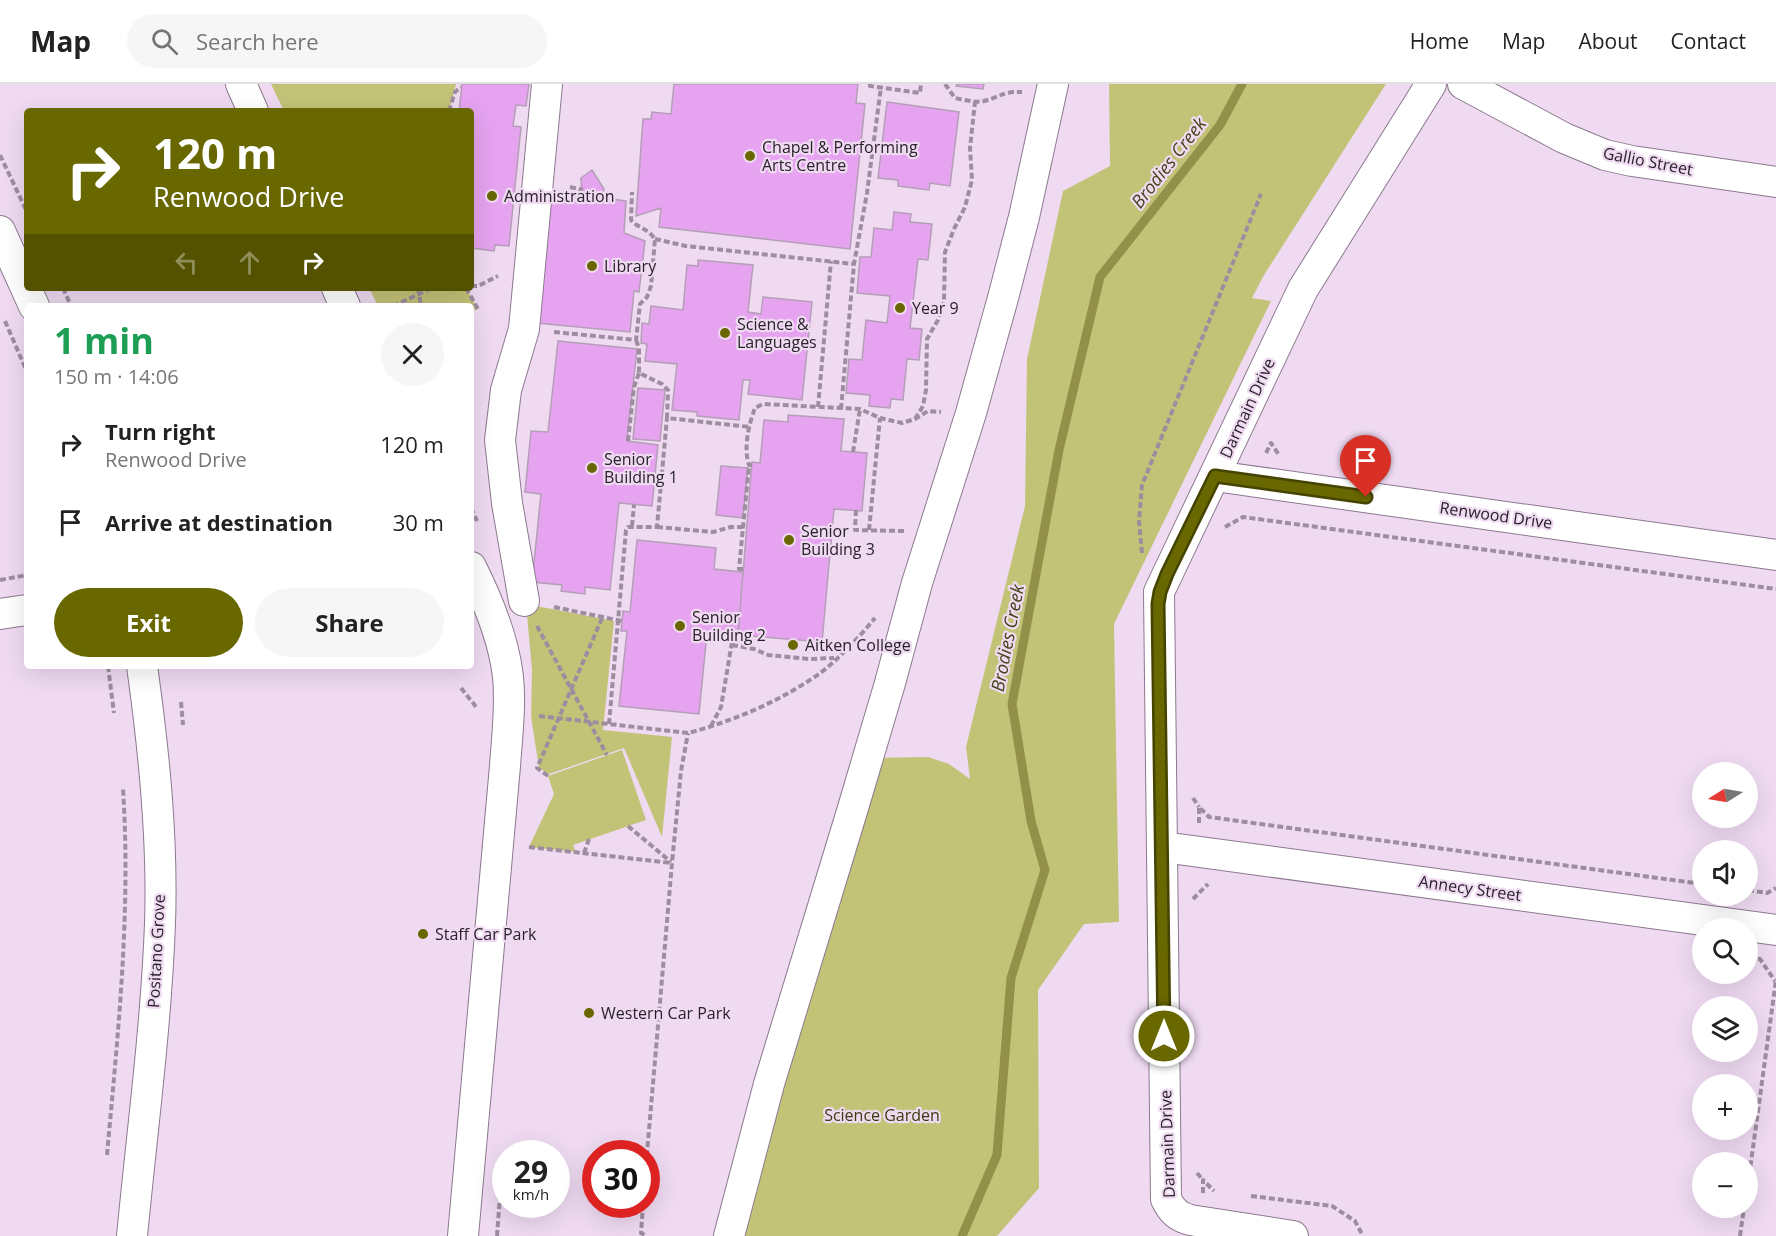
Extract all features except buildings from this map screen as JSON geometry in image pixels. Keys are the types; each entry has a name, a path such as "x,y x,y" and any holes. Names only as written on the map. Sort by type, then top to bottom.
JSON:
{"street":[{"path":"241,84 252,108"},
{"path":"524,601 507,504 500,440 506,390 524,329 548,84"},
{"name":"Darmain Drive","path":"1293,1236 1190,1220 1180,1217 1171,1210 1166,1198 1160,592 1303,289 1431,84"},
{"name":"Gallio Street","path":"1463,84 1564,138 1605,155 1776,182"},
{"path":"729,1236 769,1084 890,683 917,583 971,413 1003,298 1024,217 1039,88"},
{"path":"0,231 24,284"},
{"name":"Renwood Drive","path":"1215,476 1776,555"},
{"path":"463,1236 509,700 508,677 501,640 474,574"},
{"path":"0,614 24,610"},
{"name":"Positano Grove","path":"132,1236 160,923 159,845 154,765 142,669"},
{"name":"Annecy Street","path":"1163,847 1776,930"}],"path":[{"path":"449,108 456,84"},
{"path":"870,84 870,86 920,93 921,84"},
{"path":"945,84 955,98 975,102 986,101 1010,91 1039,88"},
{"path":"455,92 461,87"},
{"path":"841,409 854,264 867,193 881,87"},
{"path":"915,419 923,406 926,390 927,339 938,320 944,301 945,252 965,207 972,180 970,148 975,102"},
{"path":"0,155 24,206"},
{"path":"570,181 569,189 583,190"},
{"path":"632,192 631,220 648,230 655,239 686,246 854,264"},
{"path":"1160,592 1146,569 1143,558 1139,521 1142,485 1261,194"},
{"path":"628,441 634,387 639,373 639,348 636,340 640,304 647,297 651,286 655,239"},
{"path":"818,407 831,261"},
{"path":"418,291 420,303"},
{"path":"400,303 426,291"},
{"path":"468,291 478,309"},
{"path":"4,320 24,365"},
{"path":"524,329 636,340"},
{"path":"639,373 666,386 669,394 657,527"},
{"path":"743,569 739,569 750,465 746,458 755,408 763,404 860,409 880,418 902,423 915,419 928,411 948,412"},
{"path":"853,452 860,409"},
{"path":"667,418 750,427"},
{"path":"869,530 880,418"},
{"path":"632,526 634,504"},
{"path":"856,510 855,530 913,531"},
{"path":"1223,528 1244,517 1776,589"},
{"path":"609,724 628,527 713,532 730,526 743,527"},
{"path":"0,580 24,576"},
{"path":"524,601 619,620"},
{"path":"524,601 607,755"},
{"path":"529,715 688,733 711,727 770,702 820,673 856,640 882,610"},
{"path":"548,776 537,768 603,616"},
{"path":"711,727 721,707 733,636"},
{"path":"732,645 754,649 768,655 809,659 836,658"},
{"path":"108,669 115,716"},
{"path":"461,688 481,712"},
{"path":"648,1140 681,771 688,733"},
{"path":"106,1160 123,968 126,896 122,782"},
{"path":"1192,797 1199,807"},
{"path":"628,826 672,863"},
{"path":"584,853 590,839"},
{"path":"529,847 672,863"},
{"path":"1193,910 1193,898 1208,884 1220,885"},
{"path":"1758,892 1767,893 1776,888"},
{"path":"1752,1152 1776,981 1758,959"},
{"path":"1195,1170 1203,1180"},
{"path":"642,1218 641,1233 646,1236"},
{"path":"1740,1236 1743,1218"}],"green space":[{"path":"271,84 456,84 450,108 283,108"},
{"name":"Science Garden","path":"1109,84 1386,84 1264,275 1252,298 1271,301 1114,624 1119,922 1084,924 1038,990 1039,1188 997,1236 729,1236 868,758 928,757 949,764 970,779 966,747 1025,506 1027,359 1063,191 1110,166"},
{"path":"370,291 468,291 478,309 474,311 474,303 376,303"},
{"path":"526,604 614,621 603,730 672,737 662,837 624,748 549,774 539,768 531,716 532,670"},
{"path":"622,750 646,820 573,845 576,852 529,847 554,794 548,776"}],"waterway":[{"name":"Brodies Creek","path":"962,1236 997,1155 1011,978 1045,870 1031,821 1012,704 1059,450 1100,277 1220,125 1242,84"}],"place":[{"name":"Chapel & Performing Arts Centre","path":"750,156"},
{"name":"Administration","path":"492,196"},
{"name":"Library","path":"592,266"},
{"name":"Year 9","path":"900,308"},
{"name":"Science & Languages","path":"725,333"},
{"name":"Senior Building 1","path":"592,468"},
{"name":"Senior Building 3","path":"789,540"},
{"name":"Senior Building 2","path":"680,626"},
{"name":"Aitken College","path":"793,645"},
{"name":"Staff Car Park","path":"423,934"},
{"name":"Western Car Park","path":"589,1013"}],"route":[{"path":"1164,1036 1158,604 1160,592 1215,476 1366,497"}]}
